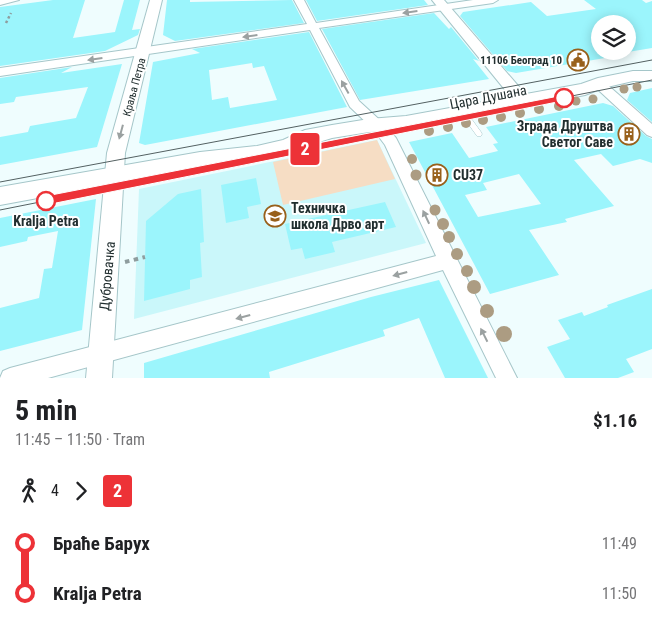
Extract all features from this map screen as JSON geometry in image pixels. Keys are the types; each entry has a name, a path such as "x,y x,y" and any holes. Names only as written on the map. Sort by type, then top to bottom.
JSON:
{"main road":[{"name":"Цара Душана","path":"633,76 641,70 652,67"},
{"name":"Цара Душана","path":"0,196 200,160 224,159 289,145 305,137 378,123 406,123 585,88 598,83 633,76 652,76"},
{"name":"Цара Душана","path":"378,123 400,114 579,80 598,83"}],"street":[{"path":"0,2 14,0"},
{"name":"Краља Петра","path":"115,175 116,152 156,0"},
{"path":"299,0 354,104 378,123 390,142 447,261 507,378"},
{"path":"0,72 312,27 441,4 493,0"},
{"path":"441,4 515,92"},
{"path":"598,83 652,132"},
{"name":"Дубровачка","path":"100,367 115,175"},
{"path":"10,378 100,367 447,261"}],"lane":[{"path":"463,112 479,134"}],"path":[{"path":"6,23 11,13"}],"shaded area":[{"name":"Техничка школа Дрво арт","path":"377,140 426,243 134,319 139,189"},
{"path":"377,140 395,179 283,205 273,162"}],"building":[{"path":"53,0 85,0 73,38 115,32 124,0 140,0 132,30 140,29 138,35 105,51 0,66 0,7"},
{"path":"167,0 190,0 190,2 292,0 304,23 175,41 163,35"},
{"path":"306,0 424,0 428,5 317,21"},
{"path":"584,0 642,0 646,3 652,1 652,48 636,51 636,15 591,15 591,60 593,60 516,73 507,71 460,16 463,12 531,2 547,16 596,9"},
{"path":"434,13 449,29 451,27 479,61 473,59 489,79 360,100 322,29"},
{"path":"309,32 347,107 145,145 139,143 153,62 200,53 192,49","holes":["252,63 253,68 264,66 277,100 230,108 228,97 212,100 209,70"]},
{"path":"122,64 97,147 0,165 0,137 28,132 30,126 76,118 88,87 16,97 14,102 0,104 0,78 72,67 61,73"},
{"path":"652,88 652,122 627,100 630,93"},
{"path":"603,103 613,106 646,136 652,139 652,163 640,159 613,166 601,154 574,160 614,206 565,219 567,222 529,230 559,275 490,294 409,142 452,133 469,158 498,151 493,144 498,143 486,127","holes":["519,174 541,204 478,217 465,195 487,190 483,183"]},
{"path":"256,178 261,204 247,207 249,218 226,223 221,185"},
{"path":"201,189 204,242 200,243 202,277 190,280 190,289 144,301 146,221 178,194"},
{"path":"96,199 82,330 0,351 0,308 39,298 44,269 52,268 58,231 28,237 27,241 0,247 0,218"},
{"path":"385,202 396,227 332,242 335,252 305,259 302,248 291,250 285,224"},
{"path":"439,280 488,378 445,378 419,318 383,330 385,336 269,372 270,378 144,378 144,363 371,297"},
{"path":"652,289 652,349 626,359 634,372 618,378 565,378 547,347 570,339 558,320 582,312 584,316 608,307 607,305"}],"tram line":[{"path":"0,182 652,60"},
{"path":"0,210 652,80"},
{"name":"2","path":"46,201 564,98"}],"place":[{"name":"11106 Београд 10","path":"578,60"},
{"name":"Зграда Друштва Светог Саве","path":"629,134"},
{"name":"CU37","path":"437,175"},
{"name":"Kralja Petra","path":"46,201"},
{"name":"Техничка школа Дрво арт","path":"275,216"}]}
